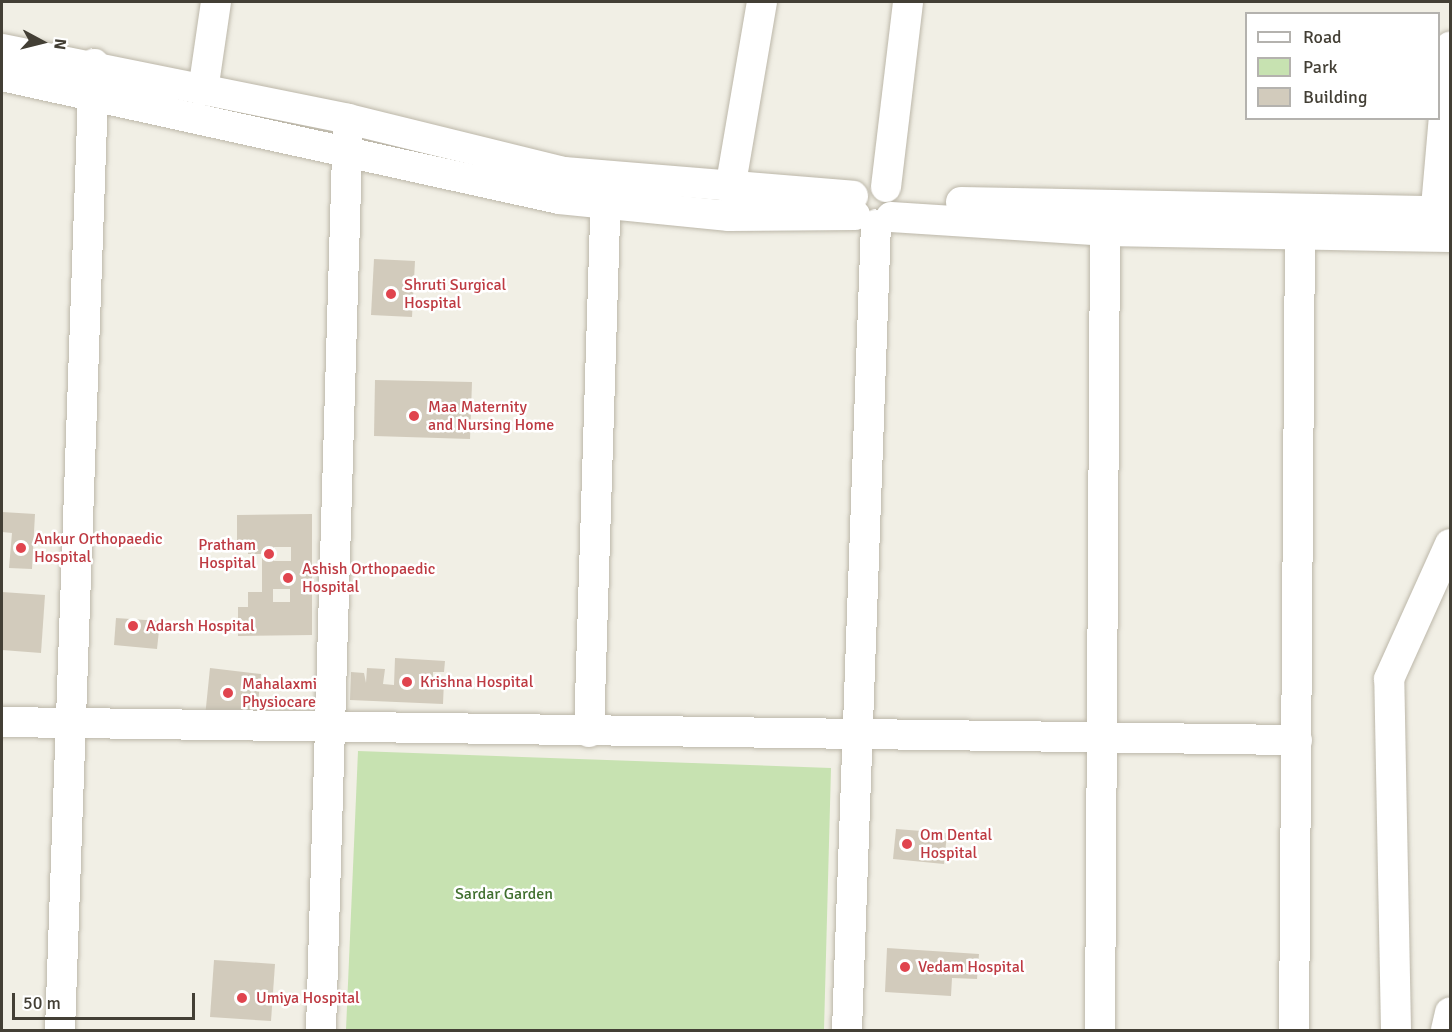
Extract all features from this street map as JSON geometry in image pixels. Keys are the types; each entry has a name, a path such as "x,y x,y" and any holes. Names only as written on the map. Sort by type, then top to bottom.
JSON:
{"street":[{"path":"203,91 216,2"},
{"path":"730,189 762,2"},
{"path":"847,1030 875,203 888,2"},
{"path":"875,203 908,2"},
{"path":"1443,224 1450,47"},
{"path":"2,49 94,64 203,91 348,119 606,193 730,189 875,203 1105,231 1300,233 1443,224"},
{"path":"60,1030 74,725 91,94 94,64"},
{"path":"2,76 347,150 729,216 875,203 1443,224"},
{"path":"321,1030 348,119"},
{"path":"589,732 606,193"},
{"path":"1100,1030 1105,231"},
{"path":"1294,1030 1300,233"},
{"path":"1396,1030 1389,679 1450,544"},
{"path":"2,722 857,737 1297,740"},
{"path":"1446,1030 1450,1012"}],"green space":[{"name":"Sardar Garden","path":"358,751 831,768 824,1030 346,1030"}],"building":[{"path":"374,259 415,261 412,317 371,315"},
{"path":"375,380 472,382 470,439 374,436"},
{"path":"2,512 35,514 32,569 9,568 12,533 2,532"},
{"path":"312,514 312,635 238,636 238,607 248,607 248,592 262,592 262,554 248,554 248,541 237,541 237,515","holes":["274,547 291,547 291,561 274,561","273,589 290,589 290,602 273,602"]},
{"path":"2,592 45,595 41,653 2,650"},
{"path":"116,618 160,621 157,649 114,645"},
{"path":"395,658 445,661 444,672 433,672 433,680 444,681 443,704 350,700 351,672 364,673 366,683 367,668 385,669 383,684 394,685"},
{"path":"210,668 261,674 256,722 205,717"},
{"path":"896,829 947,833 944,864 893,859"},
{"path":"887,948 979,954 977,979 952,978 951,996 885,992"},
{"path":"214,960 275,964 271,1021 210,1017"}],"place":[{"name":"Shruti Surgical Hospital","path":"391,294"},
{"name":"Maa Maternity and Nursing Home","path":"414,416"},
{"name":"Ankur Orthopaedic Hospital","path":"21,548"},
{"name":"Pratham Hospital","path":"269,554"},
{"name":"Ashish Orthopaedic Hospital","path":"288,578"},
{"name":"Adarsh Hospital","path":"133,626"},
{"name":"Krishna Hospital","path":"407,682"},
{"name":"Mahalaxmi Physiocare","path":"228,693"},
{"name":"Om Dental Hospital","path":"907,844"},
{"name":"Vedam Hospital","path":"905,967"},
{"name":"Umiya Hospital","path":"242,998"}]}
